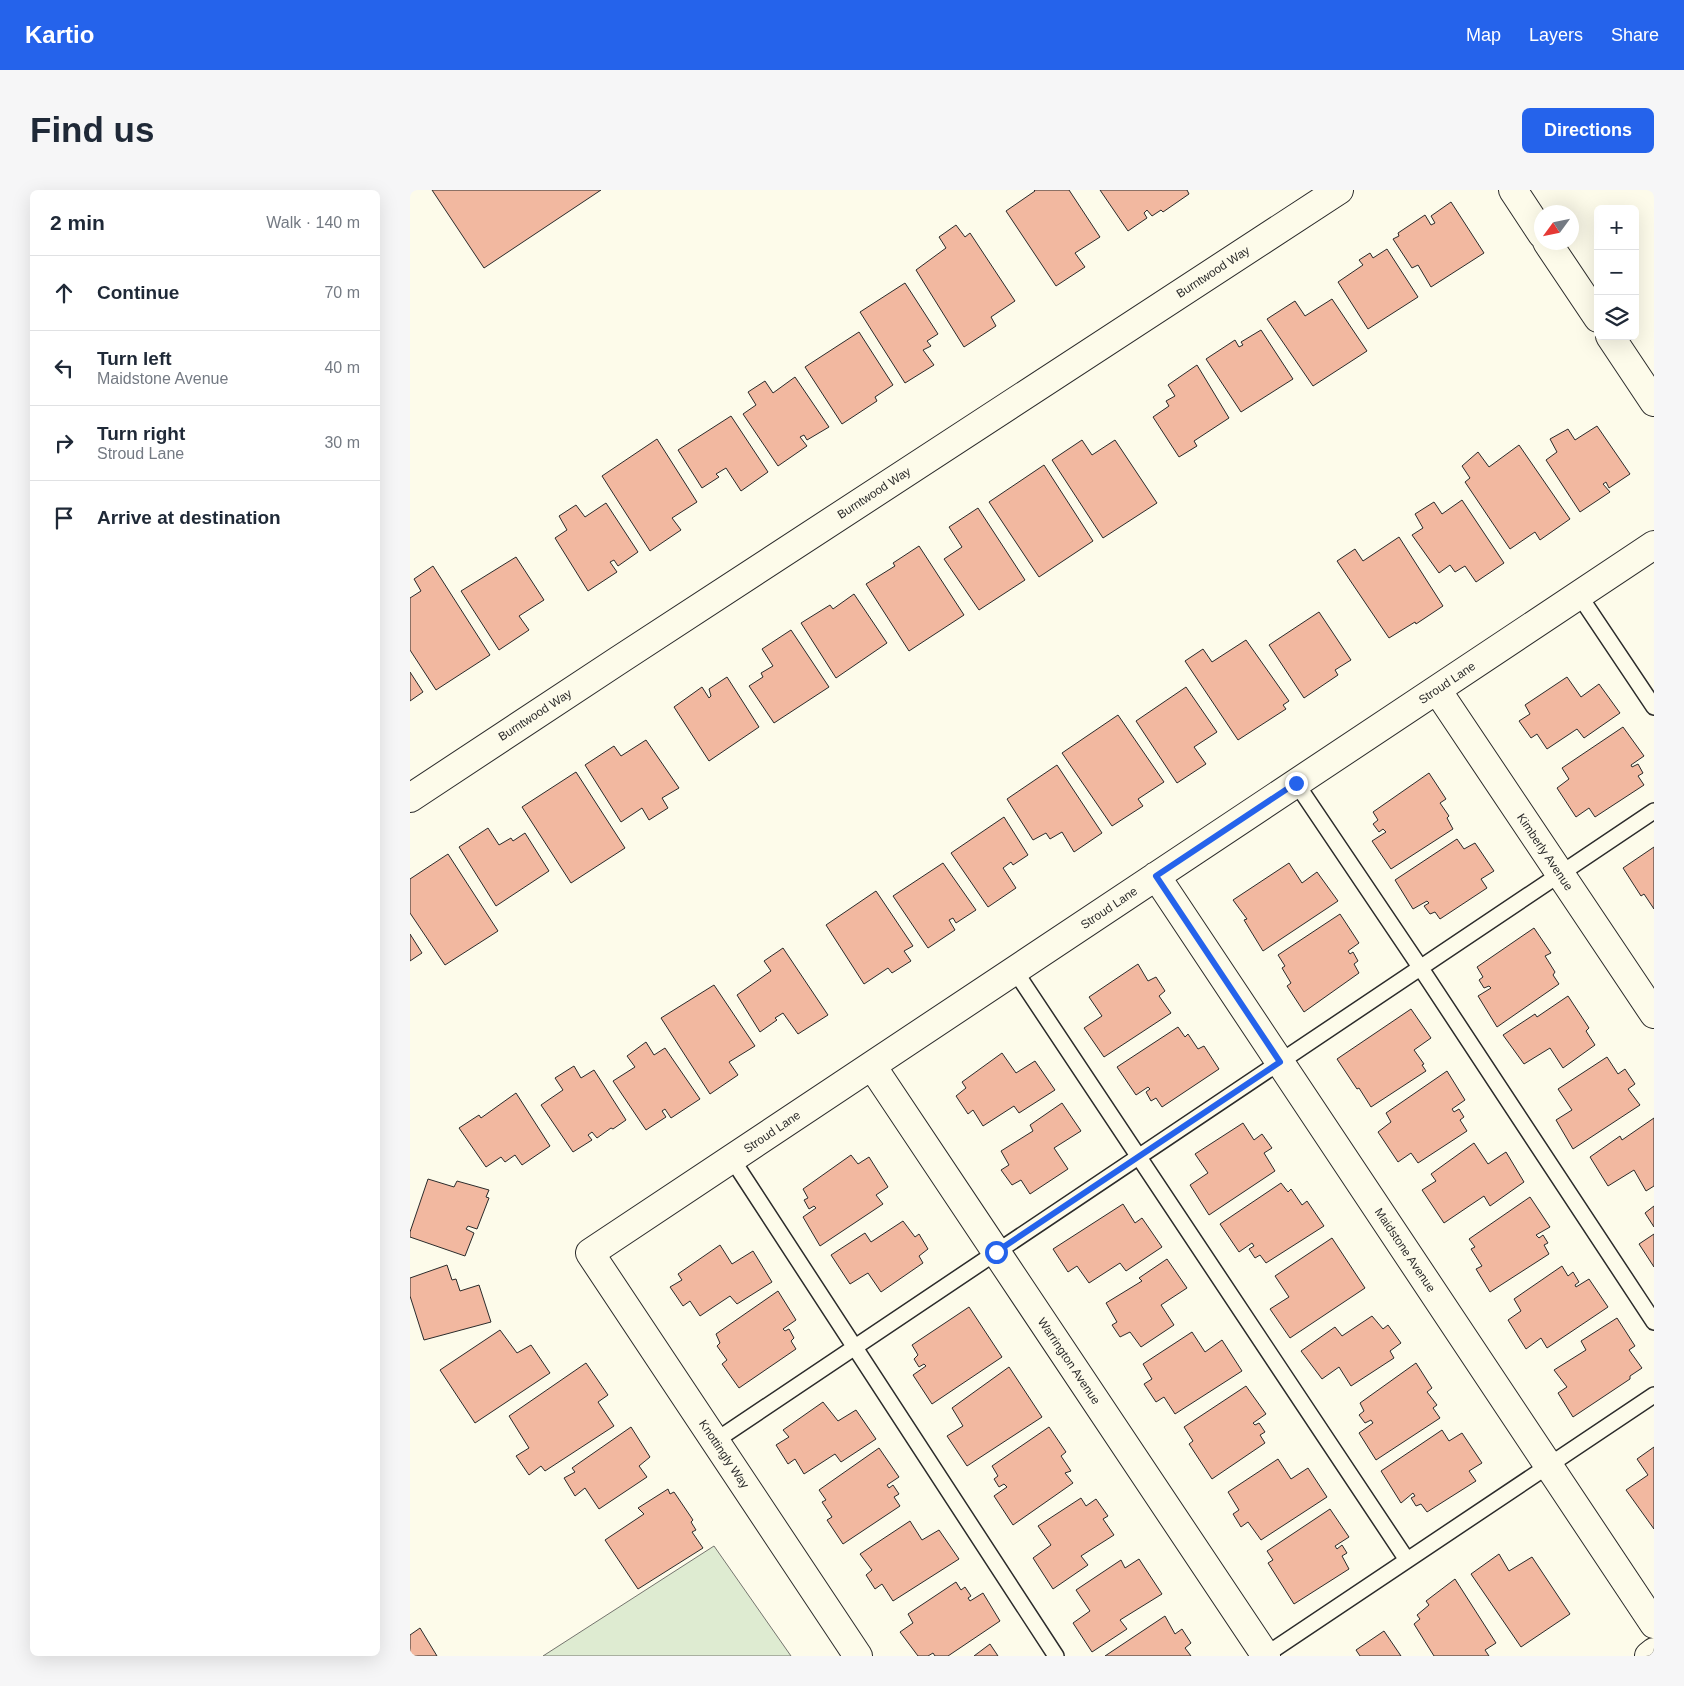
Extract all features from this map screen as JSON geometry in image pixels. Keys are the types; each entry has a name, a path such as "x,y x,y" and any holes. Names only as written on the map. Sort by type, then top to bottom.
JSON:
{"street":[{"name":"Burntwood Way","path":"410,798 1339,190"},
{"path":"1512,190 1534,222"},
{"path":"1553,250 1594,312"},
{"path":"1613,340 1654,402"},
{"name":"Stroud Lane","path":"590,1253 1654,545"},
{"name":"Kimberly Avenue","path":"1437,690 1654,1014"},
{"name":"Maidstone Avenue","path":"1156,876 1654,1624"},
{"name":"Warrington Avenue","path":"872,1066 1265,1656"},
{"name":"Knottingly Way","path":"590,1253 858,1656"},
{"path":"1649,1656 1654,1652"}],"lane":[{"path":"1579,595 1654,707"},
{"path":"1296,783 1654,1322"},
{"path":"715,1441 1654,811"},
{"path":"1015,971 1407,1560"},
{"path":"732,1159 1056,1656"},
{"path":"1265,1656 1654,1395"}],"green space":[{"path":"714,1546 791,1656 543,1656"}],"building":[{"path":"432,190 601,190 484,268"},
{"path":"1034,190 1069,190 1100,237 1075,253 1085,267 1056,286 1006,211"},
{"path":"1100,190 1187,190 1189,194 1163,212 1161,210 1152,216 1147,210 1144,213 1147,218 1128,231"},
{"path":"1451,202 1484,253 1431,287 1418,265 1412,268 1393,239 1399,236 1398,233 1425,215 1431,225 1435,223 1431,216"},
{"path":"956,225 965,237 970,233 1015,301 991,317 996,326 964,347 916,270 946,248 939,237"},
{"path":"1387,249 1418,297 1368,329 1338,282 1363,265 1359,260 1370,253 1373,258"},
{"path":"905,283 938,334 927,341 931,346 923,350 934,365 905,383 860,312"},
{"path":"1332,299 1367,351 1313,386 1267,319 1295,301 1305,316"},
{"path":"1261,330 1293,379 1241,412 1206,359 1235,340 1239,347 1243,345 1241,342"},
{"path":"859,332 893,385 875,397 877,401 842,424 805,367"},
{"path":"1197,365 1229,418 1194,441 1197,446 1179,457 1153,417 1169,406 1166,401 1175,396 1168,385"},
{"path":"795,377 829,427 807,440 804,435 800,437 807,446 778,466 743,414 756,405 748,392 765,381 773,393"},
{"path":"731,416 768,472 741,491 726,468 716,474 719,477 702,488 678,450"},
{"path":"1597,426 1630,474 1609,488 1606,482 1603,484 1610,492 1580,512 1546,460 1557,452 1550,439 1568,429 1575,440"},
{"path":"657,439 697,502 672,518 681,530 650,551 602,476"},
{"path":"1082,440 1092,455 1115,440 1157,503 1103,538 1052,460"},
{"path":"1519,445 1570,519 1540,540 1535,532 1510,549 1465,482 1470,478 1462,466 1478,452 1489,467"},
{"path":"1044,465 1093,541 1039,577 989,502"},
{"path":"1462,500 1504,563 1476,582 1465,566 1455,572 1450,565 1439,573 1412,535 1423,528 1415,514 1434,502 1442,514"},
{"path":"606,503 638,552 618,566 614,560 610,562 617,572 588,591 555,538 567,530 559,516 576,505 585,517"},
{"path":"978,508 1025,580 979,610 944,559 962,547 949,527"},
{"path":"1399,537 1443,606 1416,624 1415,622 1389,638 1337,561 1355,549 1363,561"},
{"path":"919,546 964,615 909,651 866,584 895,566 893,563"},
{"path":"516,557 544,600 519,616 529,630 499,650 461,591"},
{"path":"433,566 490,655 436,690 410,650 410,598 421,591 414,579"},
{"path":"854,594 887,643 836,678 801,623 830,605 833,609"},
{"path":"1319,612 1351,660 1335,670 1338,675 1304,698 1269,645"},
{"path":"791,630 829,687 774,723 749,686 763,677 761,673 773,666 762,649"},
{"path":"1246,640 1289,701 1283,705 1286,709 1238,740 1185,661 1203,649 1212,662"},
{"path":"410,672 423,692 410,701"},
{"path":"727,677 759,727 709,761 674,707 702,687 709,698 711,696 709,689"},
{"path":"1567,677 1581,697 1599,684 1620,713 1584,738 1577,729 1547,749 1537,734 1531,738 1519,721 1530,714 1525,705"},
{"path":"1186,687 1217,732 1194,747 1206,764 1177,783 1136,721"},
{"path":"1118,715 1164,782 1138,799 1143,806 1112,826 1062,753"},
{"path":"1623,727 1644,756 1631,765 1632,767 1638,764 1643,773 1638,776 1644,785 1595,817 1589,808 1576,817 1557,788 1569,779 1562,768"},
{"path":"646,740 679,788 662,798 668,808 649,820 642,808 621,822 585,765 614,746 621,756"},
{"path":"1057,765 1102,833 1074,852 1062,832 1050,839 1046,833 1033,840 1007,799"},
{"path":"576,772 625,848 571,883 522,807"},
{"path":"1429,773 1446,799 1440,803 1449,816 1447,818 1453,829 1391,869 1372,841 1386,832 1383,829 1379,832 1373,824 1378,820 1373,812"},
{"path":"1004,817 1028,855 1013,865 1011,862 1003,868 1016,888 988,907 951,853"},
{"path":"488,828 499,845 511,838 513,841 525,833 549,871 496,906 459,847"},
{"path":"1457,839 1464,849 1475,843 1494,871 1481,879 1487,888 1440,919 1435,912 1430,914 1424,906 1429,903 1427,901 1413,909 1395,880"},
{"path":"1654,847 1654,909 1644,894 1641,896 1623,868"},
{"path":"448,854 498,931 445,965 410,913 410,879"},
{"path":"943,863 976,910 956,923 953,918 949,920 955,930 928,948 893,896"},
{"path":"1289,863 1302,883 1317,872 1338,901 1263,951 1244,920 1247,919 1233,900"},
{"path":"876,891 913,946 904,951 911,961 892,973 888,968 864,984 826,925"},
{"path":"1340,914 1359,943 1348,951 1350,954 1353,952 1358,961 1354,964 1359,973 1304,1012 1287,986 1291,983 1282,968 1285,966 1278,955"},
{"path":"1534,928 1551,953 1545,956 1555,972 1553,975 1559,984 1497,1027 1478,996 1491,988 1489,986 1484,988 1479,980 1483,977 1477,967"},
{"path":"410,934 422,953 410,961"},
{"path":"783,948 828,1015 798,1034 783,1013 775,1018 777,1020 760,1032 737,995 771,971 764,961"},
{"path":"1138,964 1148,981 1156,977 1165,991 1159,996 1171,1013 1104,1057 1084,1028 1102,1016 1089,997"},
{"path":"714,985 755,1046 729,1062 738,1075 710,1094 661,1018"},
{"path":"1568,996 1589,1028 1586,1031 1595,1045 1563,1068 1550,1048 1524,1064 1503,1035 1535,1014 1537,1017"},
{"path":"1411,1009 1431,1038 1414,1050 1424,1064 1422,1065 1426,1071 1371,1107 1337,1059"},
{"path":"1178,1027 1185,1037 1188,1034 1198,1049 1204,1046 1219,1069 1162,1107 1156,1098 1151,1101 1146,1092 1150,1089 1148,1087 1136,1095 1117,1067"},
{"path":"646,1042 654,1055 665,1048 700,1099 671,1118 665,1109 662,1111 666,1117 646,1130 613,1081 635,1067 627,1056"},
{"path":"1002,1053 1016,1073 1035,1061 1055,1090 1019,1113 1014,1106 983,1126 973,1110 968,1114 956,1096 966,1088 962,1082"},
{"path":"1607,1057 1618,1074 1625,1069 1635,1084 1628,1089 1640,1105 1573,1149 1556,1120 1572,1110 1558,1089"},
{"path":"574,1066 581,1078 594,1070 626,1120 597,1138 592,1132 588,1135 592,1140 573,1152 541,1105 563,1090 555,1078"},
{"path":"1447,1071 1465,1100 1452,1109 1454,1112 1459,1109 1464,1117 1460,1120 1467,1131 1418,1163 1411,1153 1398,1162 1378,1132 1391,1122 1386,1113"},
{"path":"516,1093 550,1146 522,1165 515,1155 505,1162 501,1157 486,1167 459,1128 479,1115 481,1118"},
{"path":"1062,1103 1081,1131 1054,1148 1068,1169 1030,1194 1021,1180 1012,1185 1001,1170 1009,1165 1001,1151 1033,1131 1030,1125"},
{"path":"1654,1118 1654,1186 1646,1191 1634,1170 1608,1186 1590,1157 1620,1136 1622,1140"},
{"path":"1243,1123 1254,1140 1262,1134 1272,1148 1264,1153 1275,1171 1209,1215 1190,1185 1208,1173 1195,1154"},
{"path":"1474,1143 1488,1164 1506,1152 1524,1182 1490,1206 1484,1196 1444,1223 1422,1190 1436,1181 1431,1174"},
{"path":"851,1155 858,1164 869,1157 888,1187 876,1195 883,1204 820,1246 803,1217 816,1208 814,1206 809,1209 804,1200 808,1198 803,1189"},
{"path":"428,1179 454,1187 457,1181 489,1190 486,1197 489,1198 477,1229 468,1226 466,1229 474,1233 465,1256 410,1237"},
{"path":"1281,1183 1288,1192 1291,1189 1302,1205 1307,1201 1324,1226 1266,1263 1260,1255 1255,1258 1249,1249 1254,1246 1252,1243 1239,1252 1220,1224"},
{"path":"1530,1197 1550,1227 1536,1235 1539,1238 1543,1235 1548,1243 1544,1245 1549,1254 1490,1292 1476,1269 1482,1266 1471,1249 1475,1247 1469,1239"},
{"path":"1123,1204 1135,1223 1142,1218 1162,1247 1126,1271 1120,1263 1089,1283 1077,1266 1068,1272 1053,1249"},
{"path":"1654,1206 1654,1227 1645,1213"},
{"path":"903,1221 915,1237 919,1234 928,1249 919,1256 923,1263 881,1292 868,1273 850,1284 831,1255 865,1233 871,1242"},
{"path":"1654,1234 1654,1267 1639,1244"},
{"path":"1332,1238 1365,1288 1290,1338 1270,1309 1289,1297 1275,1276"},
{"path":"720,1245 732,1264 753,1251 772,1282 737,1304 730,1296 700,1316 690,1301 683,1306 670,1287 682,1280 678,1274"},
{"path":"1167,1259 1187,1288 1161,1305 1174,1325 1141,1347 1130,1332 1120,1337 1112,1325 1117,1322 1106,1303 1142,1281 1139,1278"},
{"path":"447,1265 452,1280 456,1279 460,1291 479,1285 491,1322 424,1340 410,1296 410,1278"},
{"path":"1562,1266 1568,1276 1573,1272 1579,1282 1575,1285 1576,1287 1589,1279 1608,1307 1547,1348 1541,1338 1526,1349 1508,1320 1521,1311 1514,1299"},
{"path":"778,1291 796,1320 783,1329 785,1331 789,1329 794,1338 791,1341 796,1349 739,1388 722,1364 727,1360 717,1346 720,1343 716,1334"},
{"path":"969,1307 1002,1357 932,1404 913,1375 926,1366 924,1364 919,1367 914,1359 918,1355 912,1345"},
{"path":"1372,1316 1383,1329 1388,1325 1401,1343 1390,1351 1394,1358 1351,1386 1339,1367 1322,1379 1301,1351 1335,1327 1342,1336"},
{"path":"1617,1318 1635,1346 1629,1350 1642,1368 1630,1376 1630,1379 1573,1417 1558,1393 1567,1387 1554,1370 1586,1350 1581,1341"},
{"path":"500,1330 517,1353 531,1345 550,1373 475,1423 440,1370"},
{"path":"1192,1332 1205,1352 1222,1340 1242,1371 1175,1414 1164,1397 1156,1402 1144,1384 1152,1379 1143,1364"},
{"path":"586,1363 608,1395 598,1402 614,1426 545,1471 541,1466 529,1475 516,1456 529,1448 509,1416"},
{"path":"1416,1363 1432,1388 1427,1392 1437,1405 1433,1408 1440,1418 1376,1460 1359,1433 1373,1423 1371,1420 1365,1423 1359,1415 1364,1411 1360,1403"},
{"path":"1009,1367 1042,1417 967,1466 947,1436 963,1426 952,1408"},
{"path":"1246,1386 1266,1414 1253,1423 1255,1425 1259,1423 1265,1432 1260,1435 1265,1443 1212,1479 1189,1444 1193,1441 1184,1427"},
{"path":"823,1402 838,1421 856,1410 876,1439 841,1462 835,1454 804,1474 795,1459 788,1464 776,1445 789,1437 783,1430"},
{"path":"631,1427 650,1457 639,1466 647,1477 599,1509 585,1488 575,1496 564,1478 575,1472 572,1468"},
{"path":"1049,1427 1066,1452 1061,1456 1071,1471 1065,1473 1073,1483 1013,1525 994,1496 1007,1487 1004,1484 999,1487 994,1479 998,1476 992,1466"},
{"path":"1442,1430 1449,1441 1462,1433 1482,1463 1469,1471 1476,1481 1427,1512 1421,1504 1416,1506 1411,1498 1415,1496 1413,1493 1401,1503 1381,1471"},
{"path":"1654,1447 1654,1529 1626,1490 1648,1475 1637,1459"},
{"path":"879,1448 899,1477 887,1485 889,1488 893,1485 899,1494 894,1497 900,1506 843,1544 827,1520 832,1517 822,1502 826,1500 819,1490"},
{"path":"1278,1459 1291,1479 1308,1468 1327,1497 1261,1540 1248,1522 1241,1527 1233,1514 1239,1510 1228,1492"},
{"path":"668,1489 670,1494 674,1492 693,1520 691,1522 696,1530 692,1532 703,1548 638,1589 605,1540 644,1514 638,1508"},
{"path":"1081,1498 1086,1506 1096,1499 1108,1516 1103,1519 1114,1535 1081,1556 1088,1565 1053,1589 1033,1558 1051,1545 1038,1526"},
{"path":"1330,1509 1349,1537 1335,1546 1337,1549 1342,1545 1347,1553 1342,1556 1349,1569 1294,1604 1268,1563 1273,1560 1267,1551"},
{"path":"910,1521 922,1540 939,1530 959,1559 893,1601 882,1584 875,1589 866,1575 872,1570 860,1554"},
{"path":"1499,1554 1509,1571 1532,1557 1570,1614 1521,1647 1471,1574"},
{"path":"1139,1559 1162,1594 1120,1620 1127,1629 1092,1652 1073,1623 1090,1611 1076,1590 1121,1560 1125,1568"},
{"path":"1455,1579 1496,1643 1485,1650 1489,1656 1434,1656 1414,1624 1420,1619 1417,1615 1429,1605 1426,1601"},
{"path":"956,1582 961,1590 965,1587 971,1596 968,1598 970,1601 983,1593 1000,1621 948,1656 935,1656 933,1653 928,1656 918,1656 900,1632 913,1623 908,1614"},
{"path":"1165,1616 1175,1634 1182,1629 1191,1643 1185,1648 1191,1656 1105,1656"},
{"path":"420,1628 437,1656 410,1656 410,1635"},
{"path":"1384,1631 1401,1656 1360,1656 1356,1650"},
{"path":"990,1644 998,1656 974,1656"}],"route":[{"path":"996,1252 1280,1062 1156,876 1296,783"}]}
